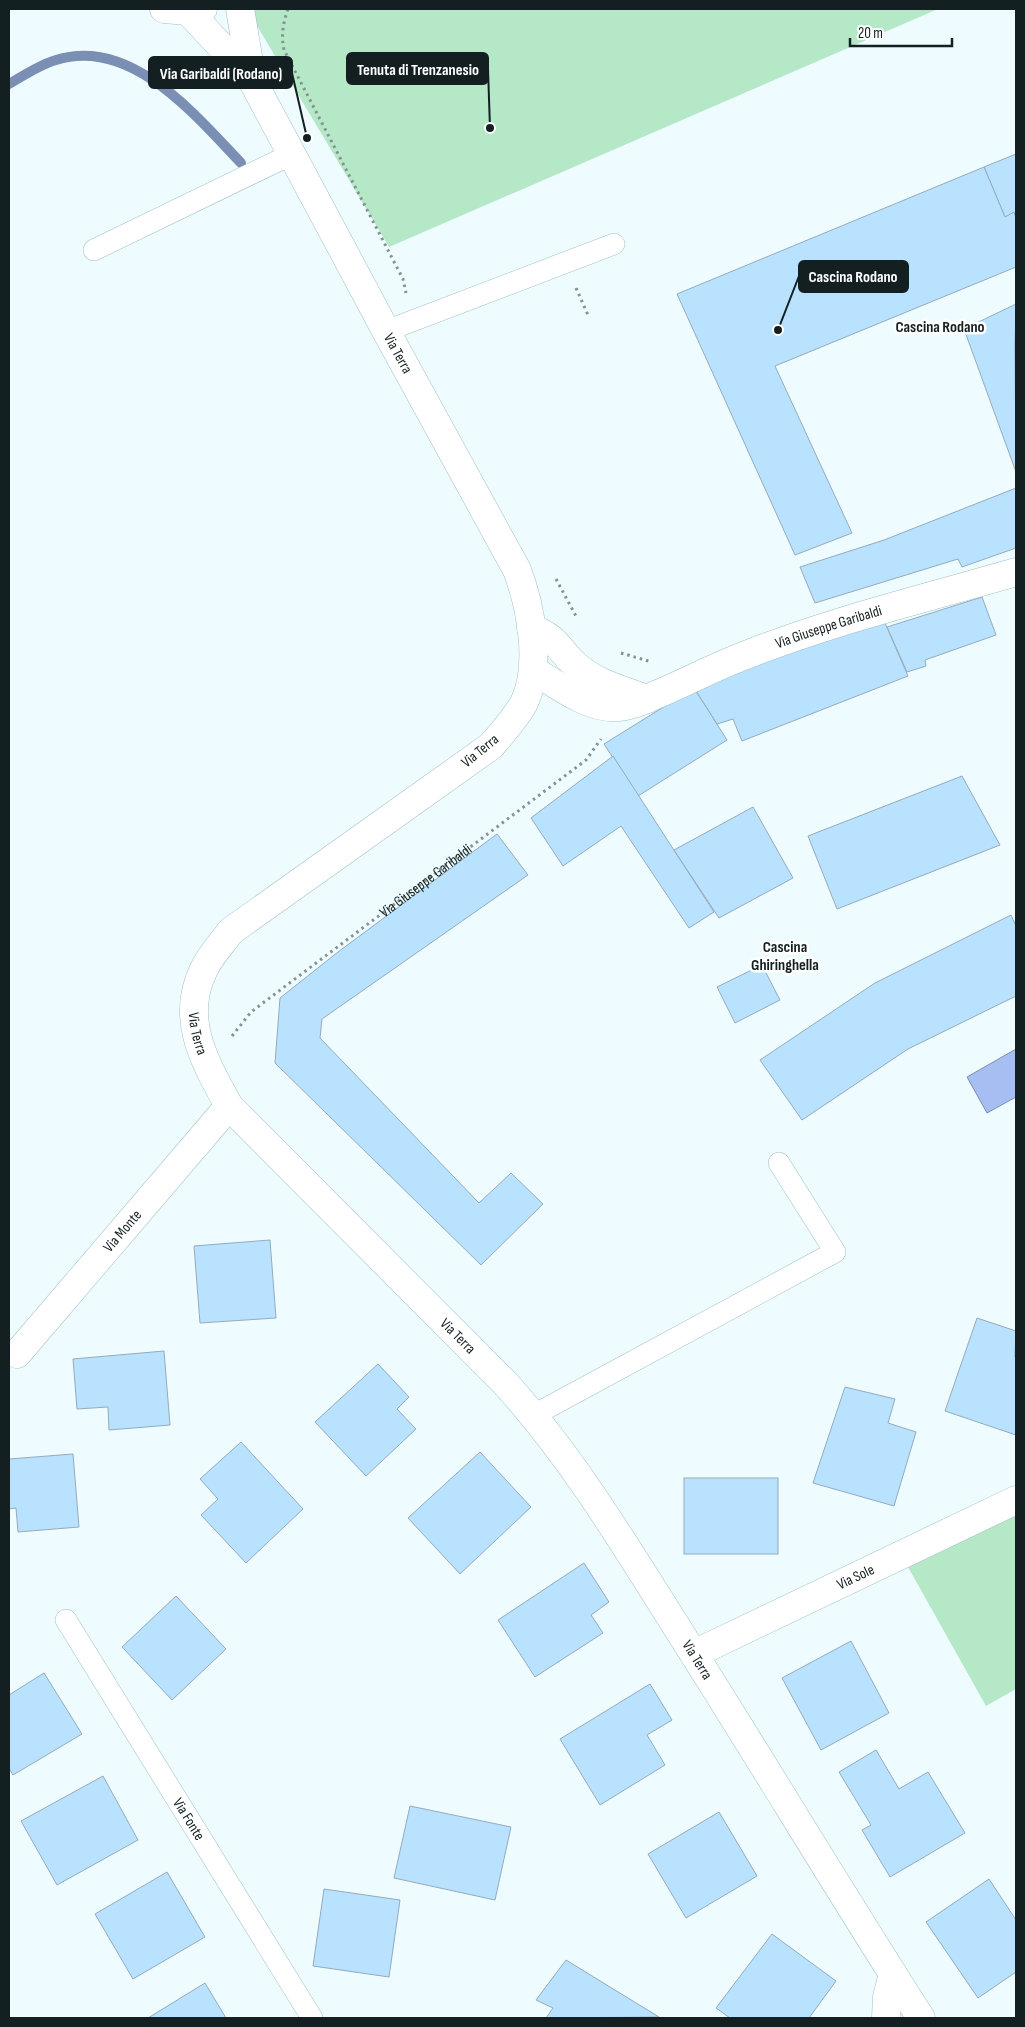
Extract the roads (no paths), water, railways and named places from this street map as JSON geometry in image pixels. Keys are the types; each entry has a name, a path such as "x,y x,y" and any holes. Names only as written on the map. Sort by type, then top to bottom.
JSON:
{"street":[{"name":"Via Terra","path":"240,9 252,80"},
{"name":"Via Terra","path":"185,10 252,80 386,331 517,570 525,591 531,628 533,670 525,700 516,717 491,746 231,932 204,968 193,999 196,1034 208,1066 229,1106 505,1383 534,1415 566,1456 604,1512 694,1654 922,2018"},
{"name":"Via Giuseppe Garibaldi","path":"533,670 574,696 603,706 616,708 626,706 741,657 816,631 1016,572"},
{"path":"531,628 553,639 577,667 595,679 646,699"},
{"name":"Via Monte","path":"17,1354 229,1106"},
{"name":"Via Sole","path":"694,1654 1016,1500"},
{"path":"886,2018 887,1997 893,1974"}],"lane":[{"path":"94,250 292,154"},
{"path":"386,331 614,244"},
{"path":"534,1415 835,1252 779,1163"},
{"name":"Via Fonte","path":"66,1620 312,2018"}],"water":[{"path":"1016,1049 1016,1097 987,1113 967,1077"}],"waterway":[{"path":"9,84 37,68 56,60 84,56 110,59 136,70 160,85 204,124 241,163"}],"place":[{"name":"Tenuta di Trenzanesio","path":"490,128"},
{"name":"Via Garibaldi (Rodano)","path":"307,138"},
{"name":"Cascina Rodano","path":"778,330"}],"district":[{"name":"Cascina Rodano","path":"940,327"},
{"name":"Cascina Ghiringhella","path":"785,956"}]}
